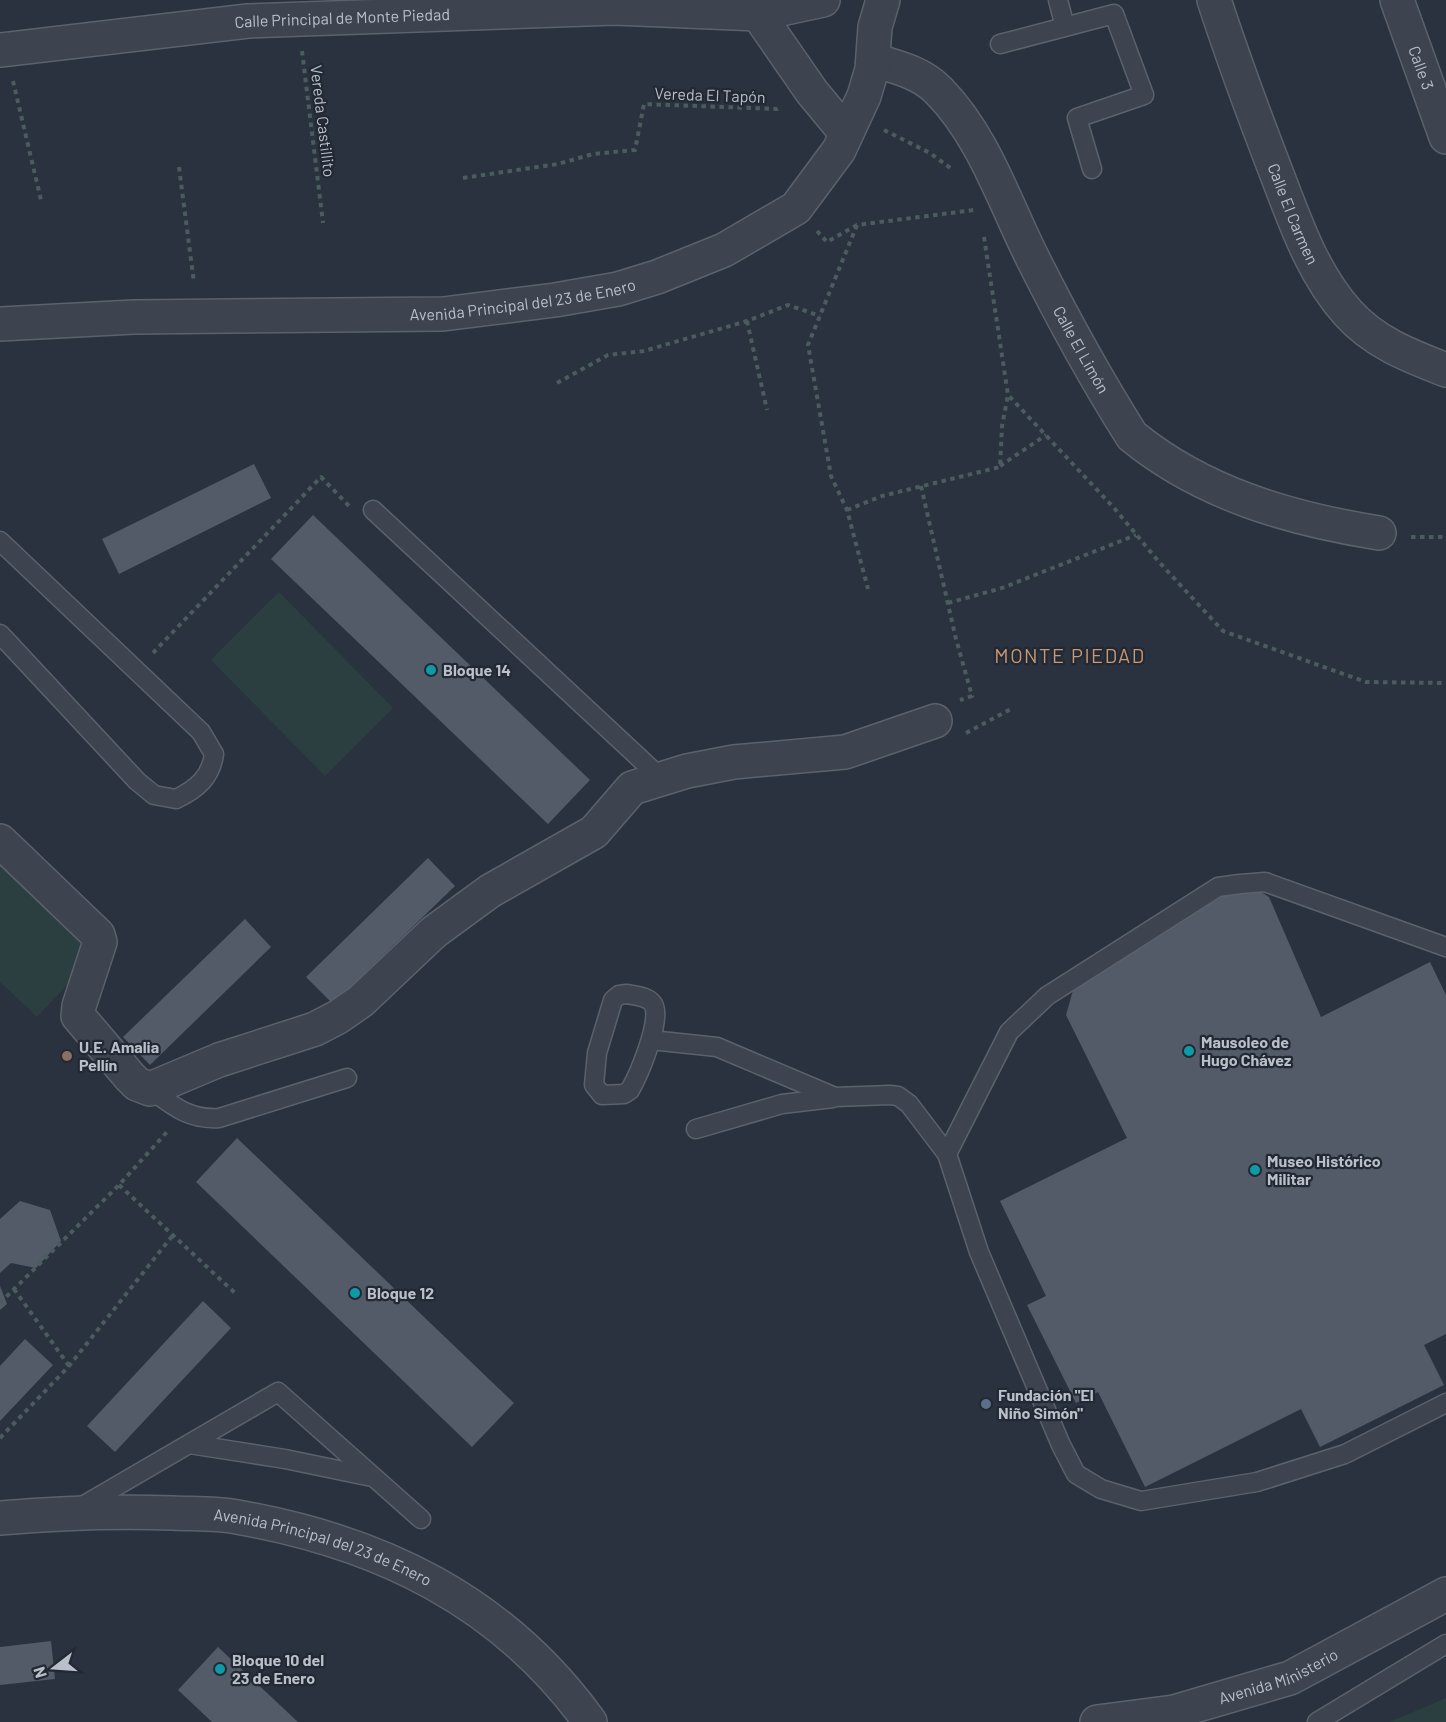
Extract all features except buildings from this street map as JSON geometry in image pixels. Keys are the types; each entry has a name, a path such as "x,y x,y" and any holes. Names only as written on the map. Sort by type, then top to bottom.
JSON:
{"street":[{"name":"Calle Principal de Monte Piedad","path":"3,50 248,21 615,8 758,14 823,0"},
{"name":"Avenida Principal del 23 de Enero","path":"0,324 134,317 443,314 493,310 618,289 657,277 724,250 796,208 839,150 864,96 873,60 875,27 883,0"},
{"name":"Calle El Carmen","path":"1214,0 1243,86 1289,207 1321,277 1350,315 1376,338 1405,355 1446,370"},
{"name":"Calle 3","path":"1397,0 1446,137"},
{"path":"758,14 812,92 846,133"},
{"name":"Calle El Limón","path":"873,60 916,74 937,90 964,122 992,170 1032,257 1132,436 1156,456 1208,484 1283,514 1380,533"},
{"path":"0,842 98,934 100,942 79,1006 78,1016 130,1077 137,1084 150,1089 219,1060 315,1029 338,1017 361,1001 434,932 490,891 594,832 632,788 734,762 845,752 935,721"},
{"name":"Avenida Principal del 23 de Enero","path":"0,1518 73,1512 236,1517 334,1540 390,1561 432,1582 497,1622 536,1657 590,1722"},
{"name":"Avenida Ministerio","path":"1097,1722 1174,1712 1290,1678 1446,1594"}],"lane":[{"path":"1058,0 1065,27"},
{"path":"1000,44 1114,14 1144,95 1077,118 1092,169"},
{"path":"373,510 662,779"},
{"path":"0,542 201,732 214,754 212,768 201,783 176,799 154,795 137,781 0,634"},
{"path":"947,1154 1009,1032 1027,1012 1047,996 1218,887 1265,882 1446,947"},
{"path":"627,994 645,998 653,1004 655,1011 651,1040 635,1080 627,1093 602,1095 597,1091 594,1085 597,1053 613,1000 619,995 627,994"},
{"path":"651,1040 717,1047 835,1097"},
{"path":"150,1089 184,1114 202,1119 219,1118 346,1078"},
{"path":"696,1129 782,1104 835,1097 898,1096 909,1104 947,1154 979,1252 1061,1445 1076,1474 1101,1490 1141,1500 1257,1482 1345,1454 1446,1403"},
{"path":"73,1512 278,1392 421,1519"},
{"path":"189,1444 285,1459 374,1478"},
{"path":"1317,1722 1446,1644"}],"path":[{"name":"Vereda Castillito","path":"298,21 323,223"},
{"path":"3,50 41,200"},
{"name":"Vereda El Tapón","path":"463,178 558,165 593,154 635,150 644,104 777,109 812,92"},
{"path":"179,167 198,317"},
{"path":"796,208 828,242 858,225 980,210"},
{"path":"858,225 808,345 831,477 847,510 868,589"},
{"path":"557,383 608,355 644,351 747,321 788,305 820,316"},
{"path":"747,321 767,410"},
{"path":"1000,466 1002,426 1008,395"},
{"path":"847,510 882,496 1000,466 1046,435"},
{"path":"136,671 321,477 354,511"},
{"path":"921,486 972,696 938,708 935,721 955,739 1011,709"},
{"path":"948,603 1002,588 1136,535"},
{"path":"1366,682 1446,682"},
{"path":"0,1303 119,1185 184,1114"},
{"path":"119,1185 235,1293"},
{"path":"0,1438 69,1366 173,1235"},
{"path":"14,1289 69,1366"}],"shaded area":[{"path":"279,592 393,708 325,776 211,660"},
{"path":"0,857 99,951 37,1017 0,982"},
{"path":"1446,1698 1446,1722 1390,1722"}],"place":[{"name":"Bloque 14","path":"431,670"},
{"name":"Mausoleo de Hugo Chávez","path":"1189,1051"},
{"name":"U.E. Amalia Pellín","path":"67,1056"},
{"name":"Museo Histórico Militar","path":"1255,1170"},
{"name":"Bloque 12","path":"355,1293"},
{"name":"Fundación \"El Niño Simón\"","path":"986,1404"},
{"name":"Bloque 10 del 23 de Enero","path":"220,1669"}],"district":[{"name":"MONTE PIEDAD","path":"1070,656"}]}
